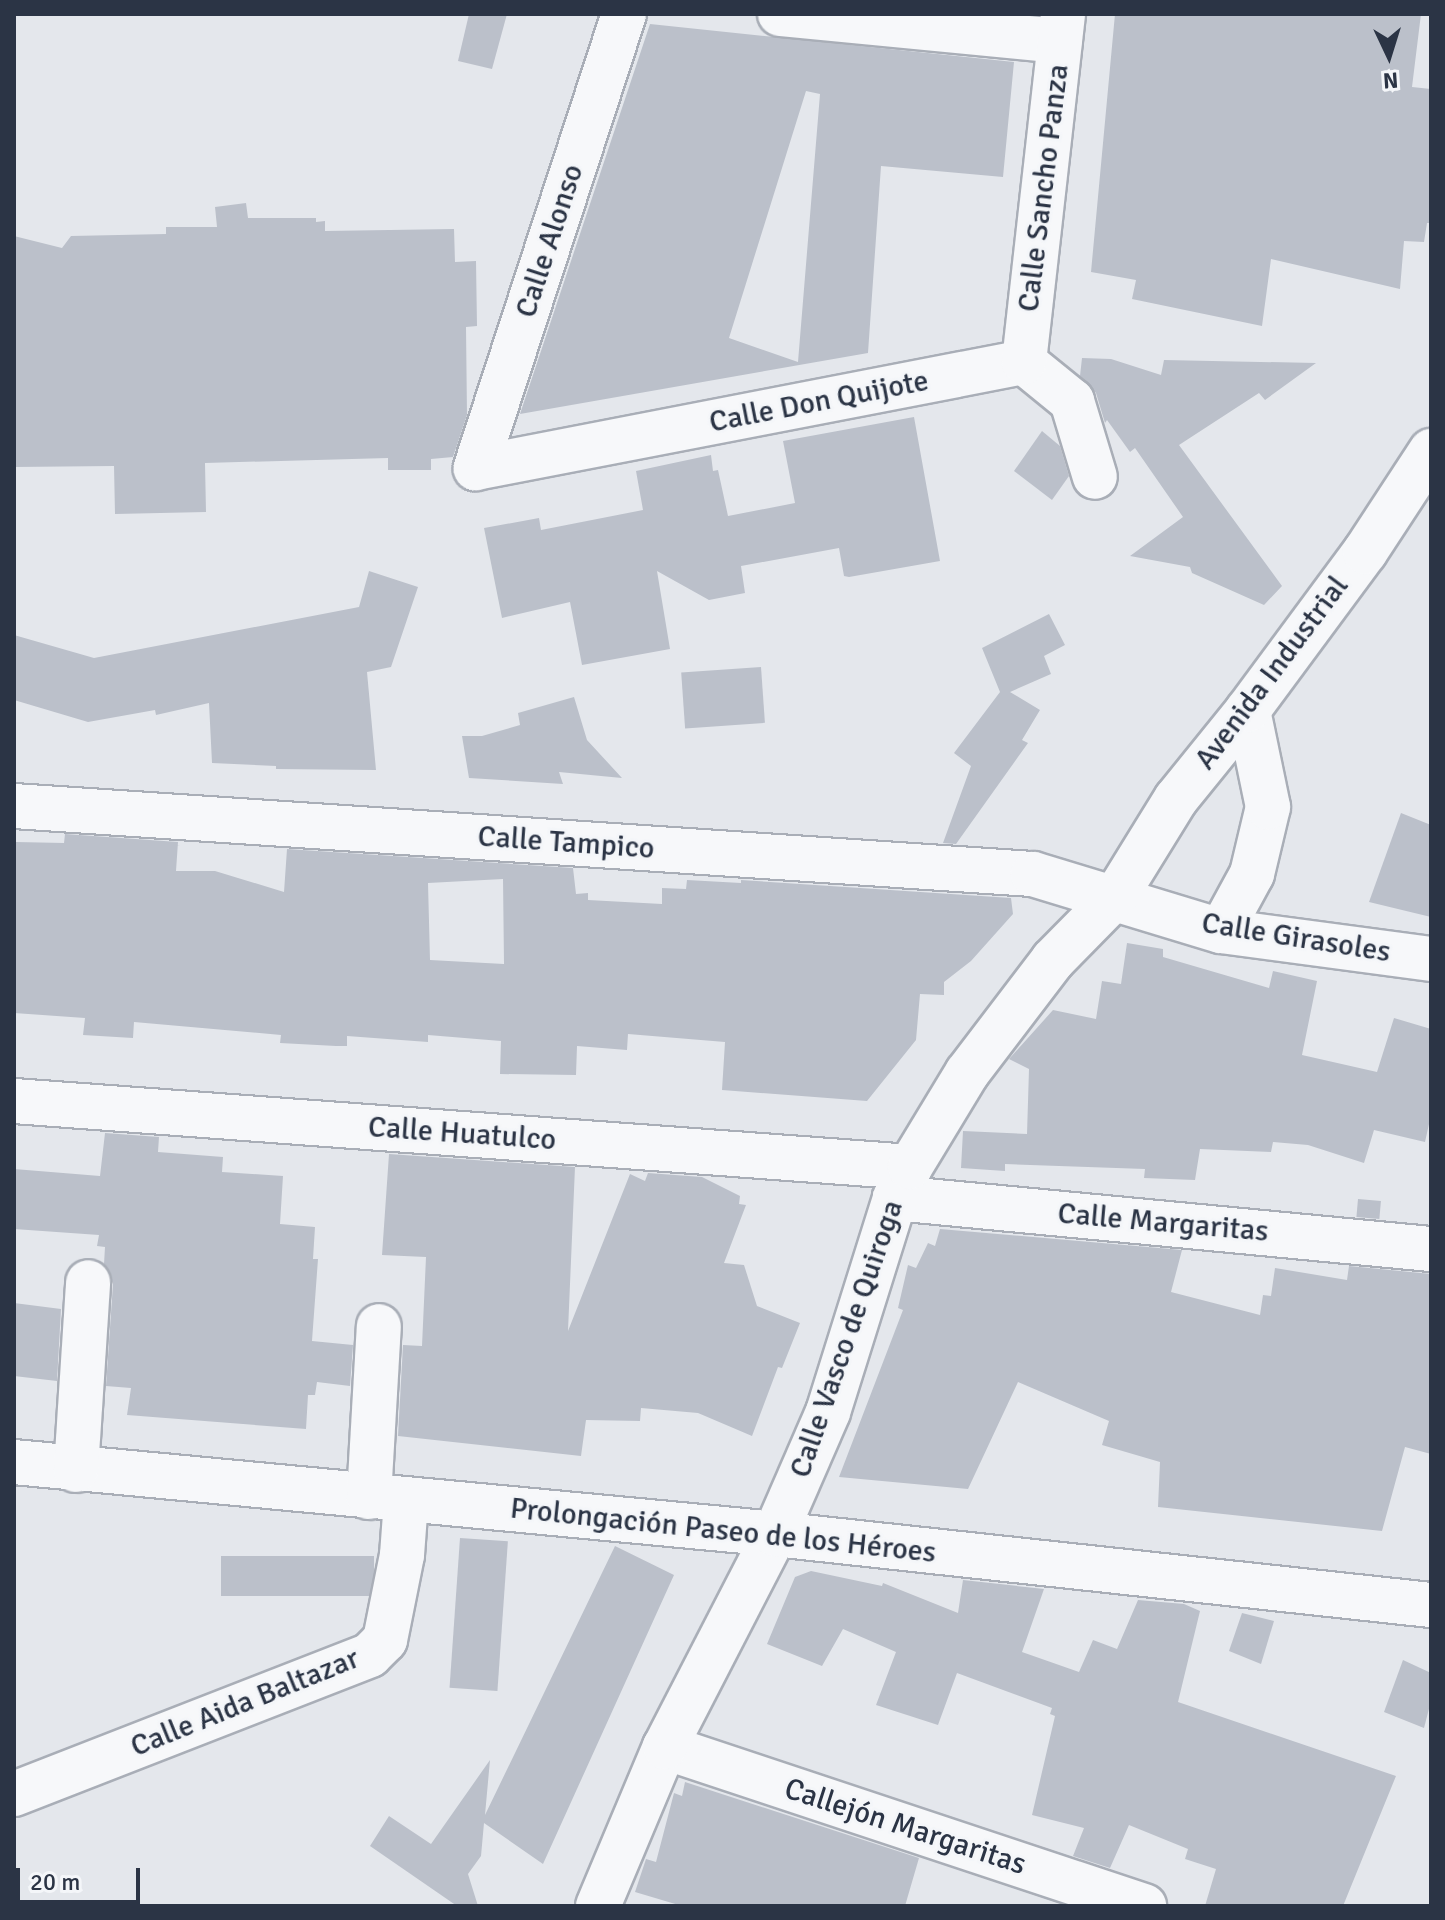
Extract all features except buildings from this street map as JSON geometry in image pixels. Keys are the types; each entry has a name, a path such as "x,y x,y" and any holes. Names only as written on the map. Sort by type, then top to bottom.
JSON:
{"street":[{"name":"Calle Alonso","path":"476,468 624,14"},
{"path":"780,14 1062,27"},
{"name":"Calle Sancho Panza","path":"1024,362 1062,27"},
{"name":"Calle Don Quijote","path":"476,468 1024,362"},
{"path":"1024,362 1072,401 1095,477"},
{"name":"Avenida Industrial","path":"1116,896 1176,799 1248,710 1427,464"},
{"path":"1221,931 1252,874 1268,807 1248,710"},
{"name":"Calle Tampico","path":"14,806 1033,874 1116,896"},
{"name":"Calle Girasoles","path":"1116,896 1221,931 1431,959"},
{"name":"Calle Vasco de Quiroga","path":"598,1906 665,1747 775,1534 828,1412 903,1182 967,1073 1012,1012 1053,960 1116,896"},
{"name":"Calle Huatulco","path":"14,1101 903,1182"},
{"name":"Calle Margaritas","path":"903,1182 1431,1249"},
{"path":"76,1470 88,1282"},
{"name":"Calle Aida Baltazar","path":"14,1794 370,1655 385,1640 402,1555 388,1498 379,1326"},
{"name":"Prolongación Paseo de los Héroes","path":"14,1462 775,1534 1431,1605"},
{"name":"Callejón Margaritas","path":"665,1747 1144,1906"}]}
